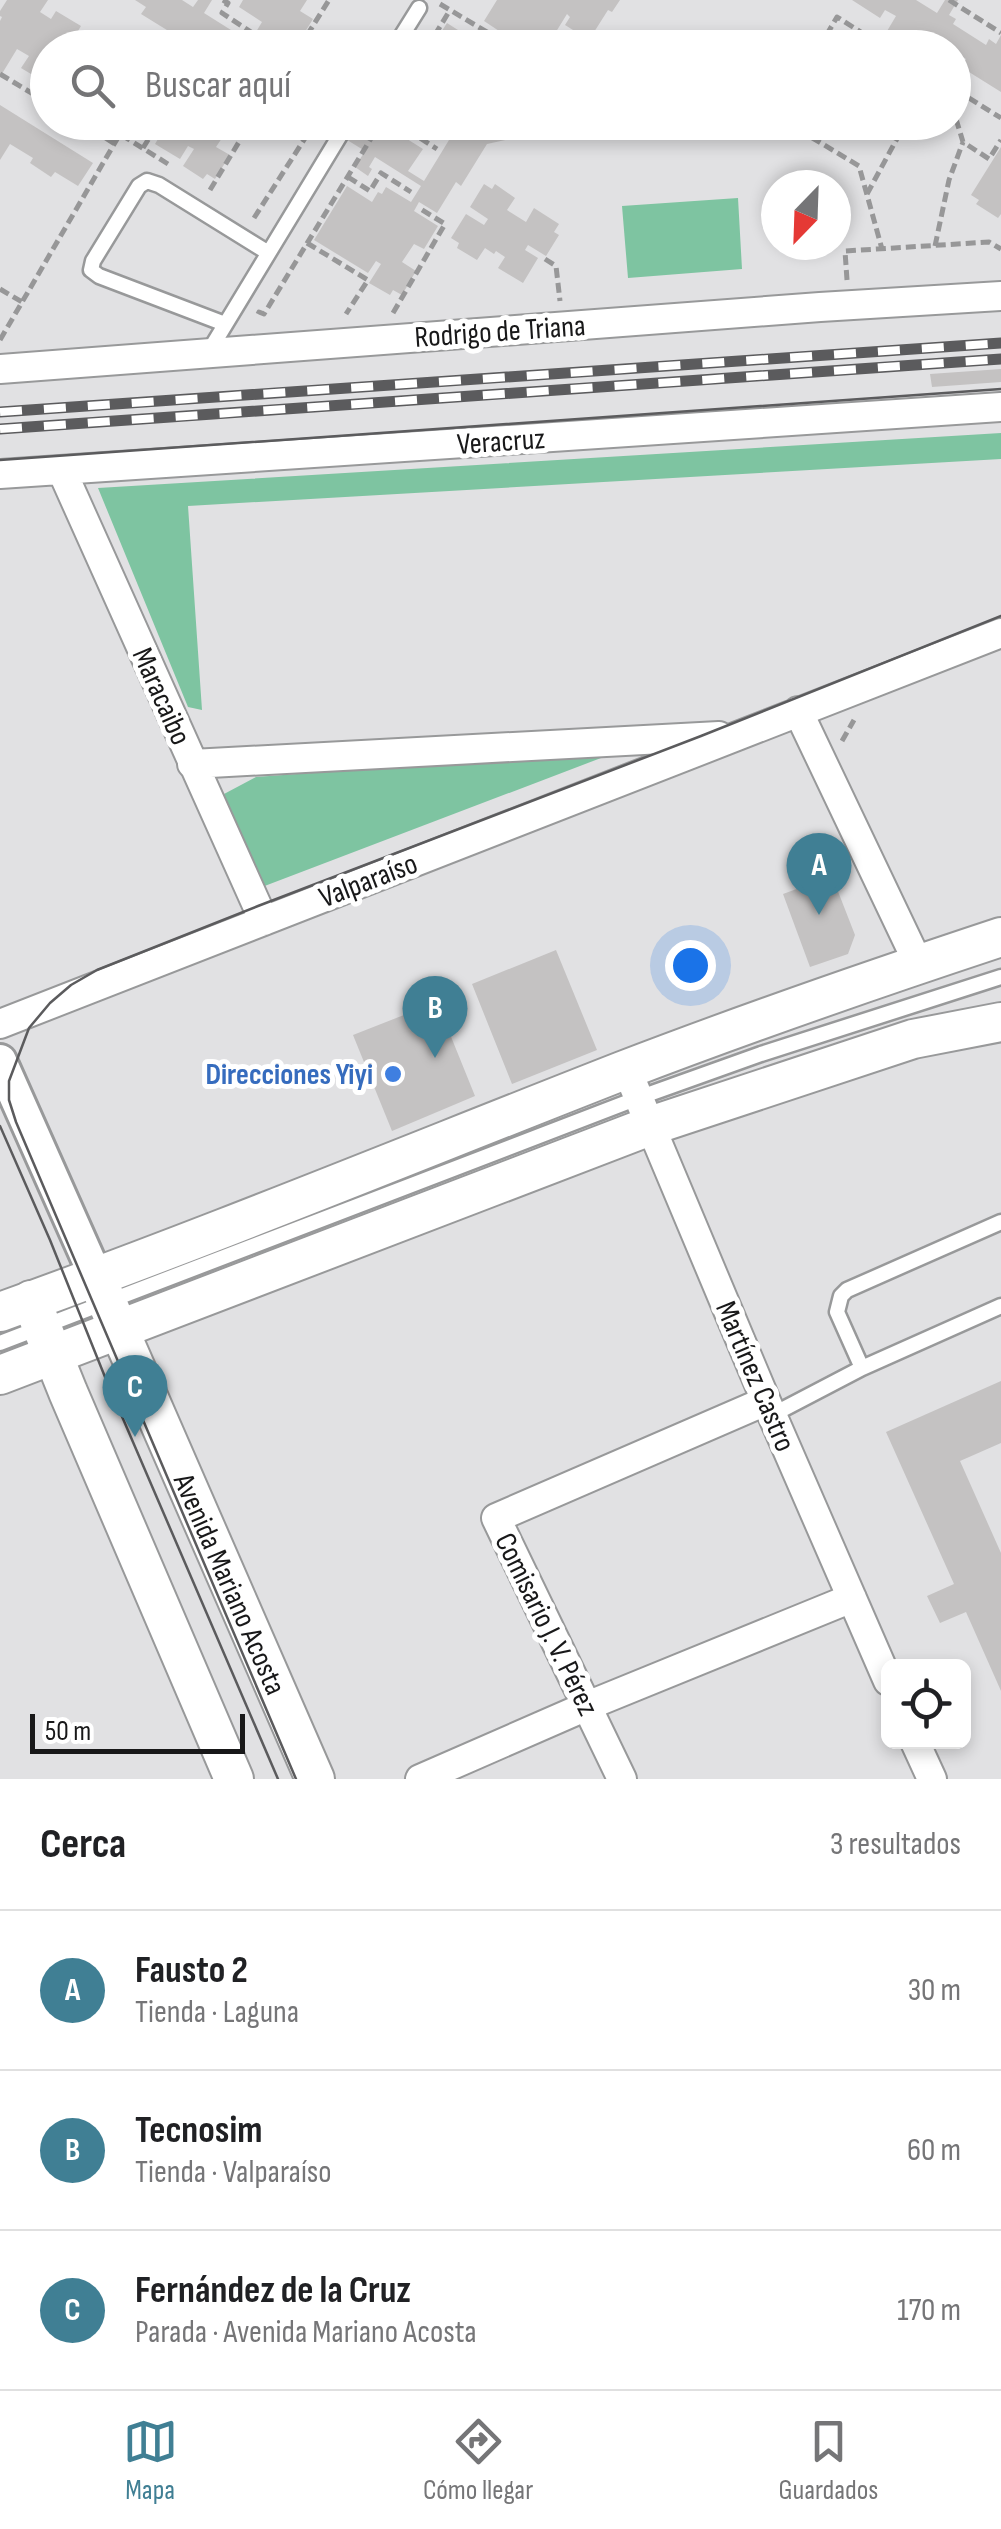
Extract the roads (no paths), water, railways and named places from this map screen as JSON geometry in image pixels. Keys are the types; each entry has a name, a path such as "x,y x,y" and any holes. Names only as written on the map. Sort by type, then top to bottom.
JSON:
{"main road":[{"path":"0,1375 32,1323 108,1303 638,1098 918,963 1001,937"},
{"path":"32,1323 108,1303 638,1098 1001,1022"},
{"name":"Avenida Mariano Acosta","path":"108,1303 314,1779"},
{"path":"32,1323 234,1779"}],"street":[{"name":"Rodrigo de Triana","path":"0,369 1001,296"},
{"name":"Veracruz","path":"0,474 1001,408"},
{"name":"Maracaibo","path":"62,471 264,921"},
{"name":"Valparaíso","path":"0,1024 1001,633"},
{"path":"798,712 918,963"},
{"name":"Valparaíso","path":"192,764 737,736"},
{"name":"Avenida Mariano Acosta","path":"0,1061 108,1303"},
{"name":"Martínez Castro","path":"638,1098 881,1665"},
{"name":"Comisario J. V. Pérez","path":"622,1779 496,1518 769,1408"},
{"path":"420,1779 852,1598"},
{"path":"919,1749 932,1779"}],"lane":[{"path":"405,30 419,8"},
{"path":"208,353 337,140"},
{"path":"225,324 99,276 92,270 93,261 138,186 147,181 267,252"},
{"path":"638,1098 1001,977"},
{"path":"862,1368 837,1312 846,1290 1001,1222"},
{"path":"769,1408 1001,1306"},
{"path":"0,1343 32,1323"}],"tram line":[{"path":"0,460 1001,389"},
{"path":"296,1779 16,1122 9,1100 9,1081 29,1028 71,985 97,970 1001,616"},
{"path":"0,1126 278,1779"}],"railway":[{"path":"0,412 1001,343"},
{"path":"0,429 1001,359"}],"place":[{"name":"Fausto 2","path":"819,915"},
{"name":"Tecnosim","path":"435,1058"},
{"name":"Direcciones Yiyi","path":"393,1074"},
{"name":"Fernández de la Cruz","path":"135,1437"}]}
